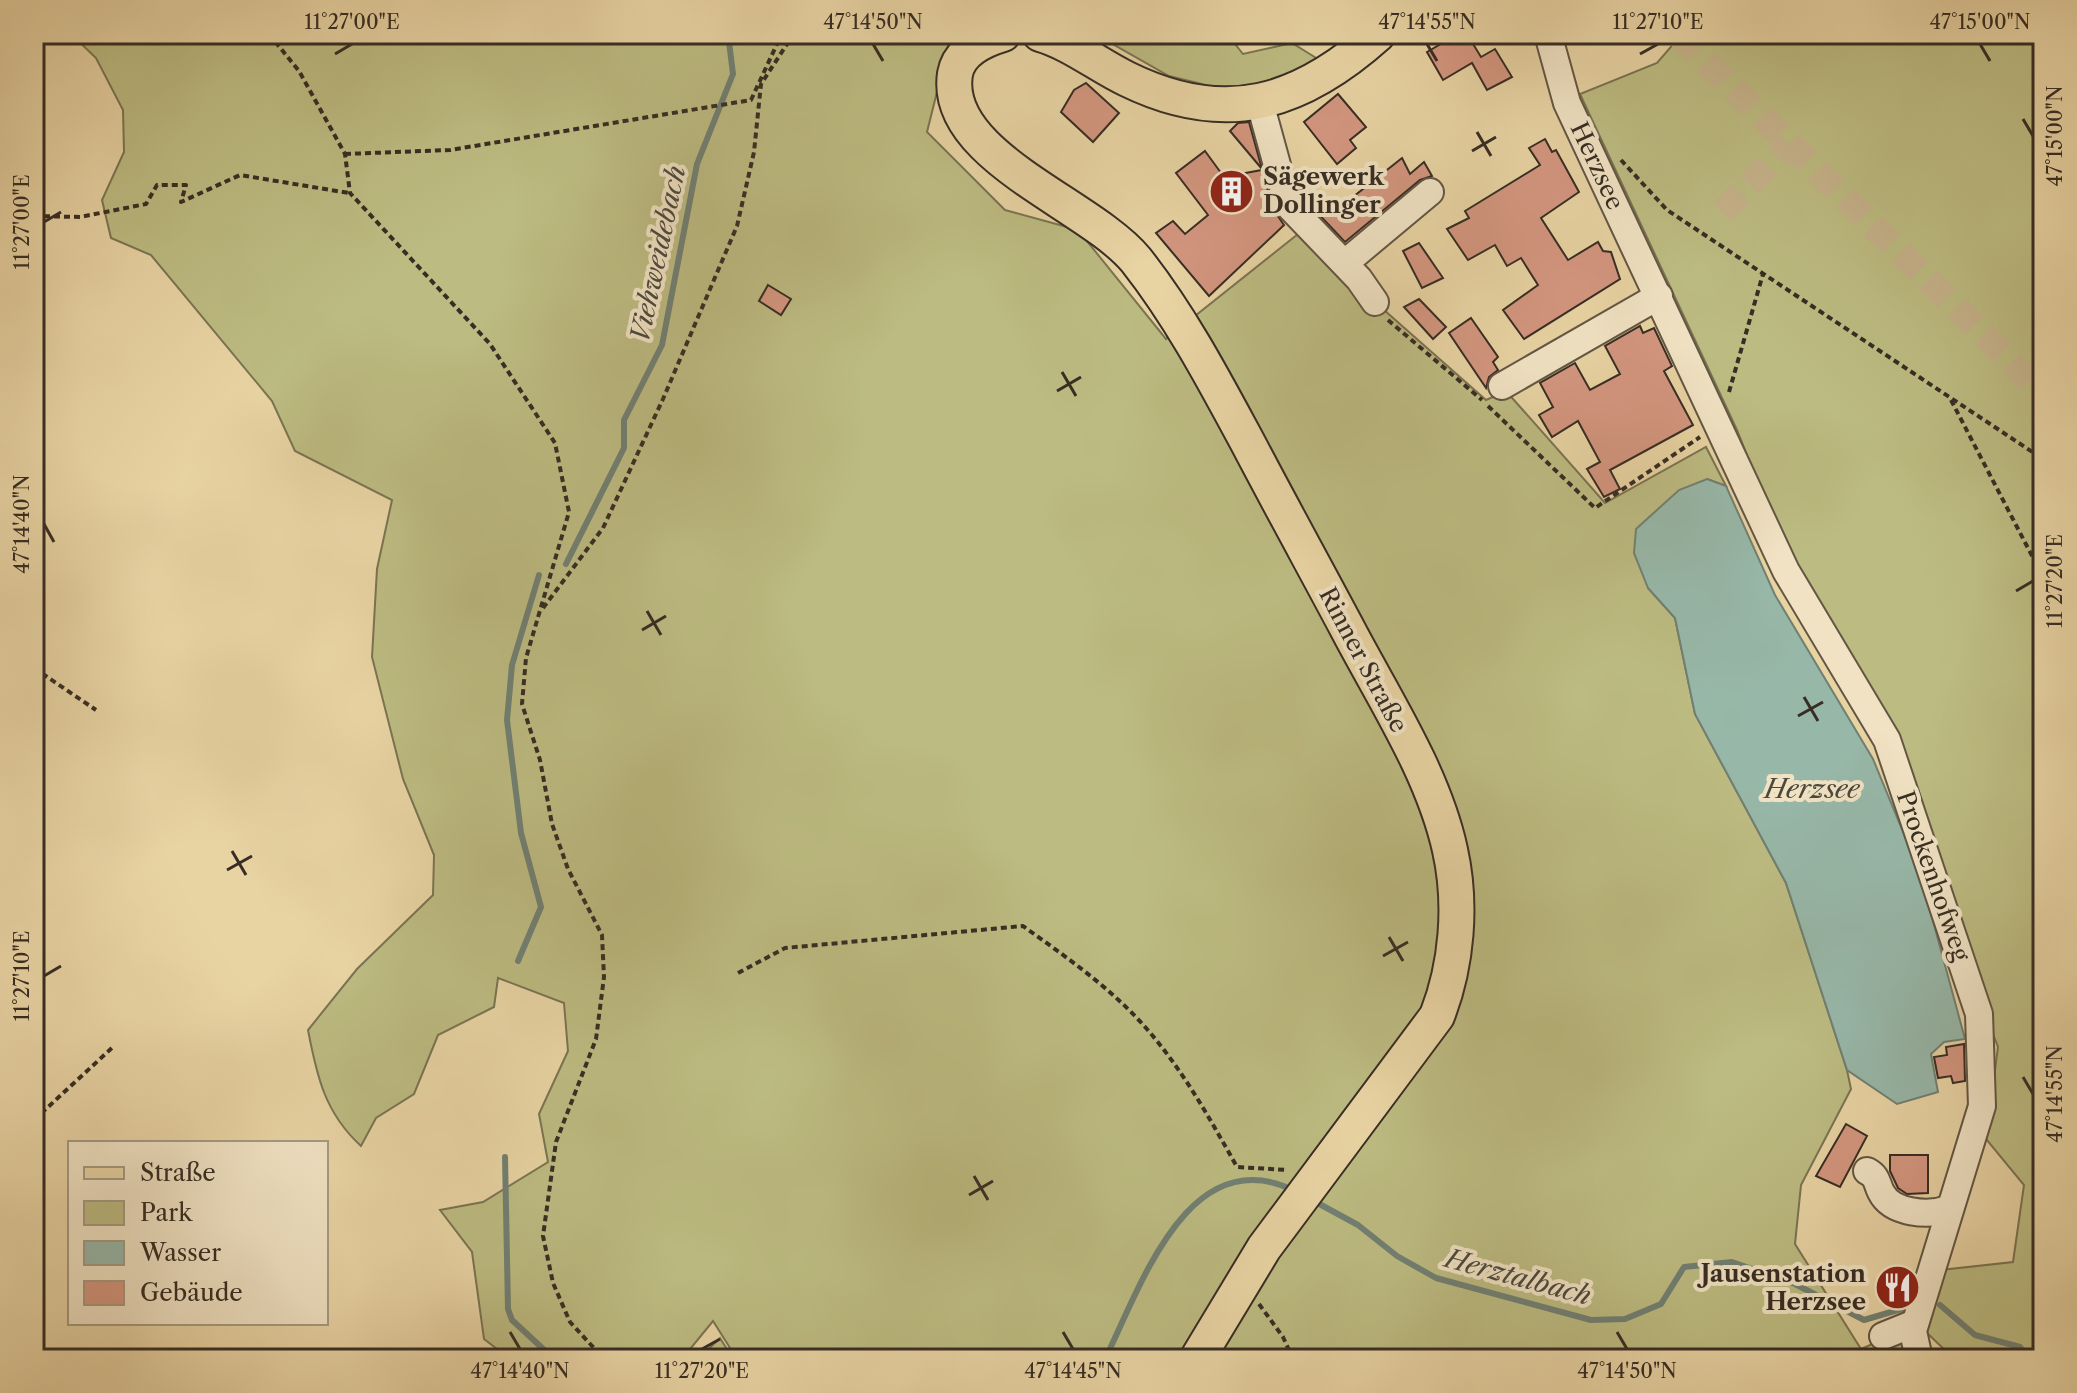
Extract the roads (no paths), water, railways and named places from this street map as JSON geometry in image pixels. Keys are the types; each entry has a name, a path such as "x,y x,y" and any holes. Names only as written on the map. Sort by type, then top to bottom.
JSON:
{"main road":[{"name":"Rinner Straße","path":"1003,34 974,46 956,70 955,101 962,119 974,137 994,154 1099,225 1133,257 1160,294 1206,366 1402,733 1438,809 1451,852 1457,912 1450,984 1437,1016 1241,1285 1197,1359"},
{"path":"1040,34 1159,93 1198,103 1260,103 1276,99 1318,80 1378,34"}],"street":[{"name":"Herzsee","path":"1548,34 1567,103 1719,424"},
{"path":"1260,103 1288,205 1345,263 1375,302"},
{"path":"1345,263 1430,192"},
{"path":"1502,386 1659,296"},
{"name":"Prockenhofweg","path":"1719,424 1786,571 1887,740 1979,1014 1982,1106 1913,1331 1919,1359"},
{"path":"1867,1171 1877,1179 1884,1197 1900,1207 1926,1213 1948,1209"},
{"path":"1883,1336 1915,1323"}],"water":[{"name":"Herzsee","path":"1707,479 1726,486 1775,595 1873,759 1920,873 1965,1039 1944,1042 1931,1054 1938,1092 1897,1104 1847,1070 1786,883 1695,714 1675,618 1648,588 1634,553 1636,529 1679,490"}],"waterway":[{"name":"Viehweidebach","path":"566,564 624,448 624,420 662,345 697,164 733,74 728,34"},
{"name":"Viehweidebach","path":"518,961 541,907 521,833 507,720 512,665 539,575"},
{"name":"Viehweidebach","path":"505,1157 508,1309 512,1320 554,1359"},
{"name":"Herztalbach","path":"1105,1359 1152,1261 1173,1229 1197,1202 1225,1185 1258,1180 1295,1191"},
{"name":"Herztalbach","path":"1312,1200 1358,1225 1397,1256 1436,1278 1591,1320 1625,1319 1661,1304 1684,1267 1732,1262 1795,1284 1864,1320 1908,1307"},
{"name":"Herztalbach","path":"1940,1305 1975,1335 2020,1347 2029,1359"}],"tunnel":[{"path":"1678,34 2043,393"},
{"path":"1722,212 1789,144"}],"place":[{"name":"Sägewerk Dollinger","path":"1232,191"},
{"name":"Jausenstation Herzsee","path":"1897,1288"}]}
